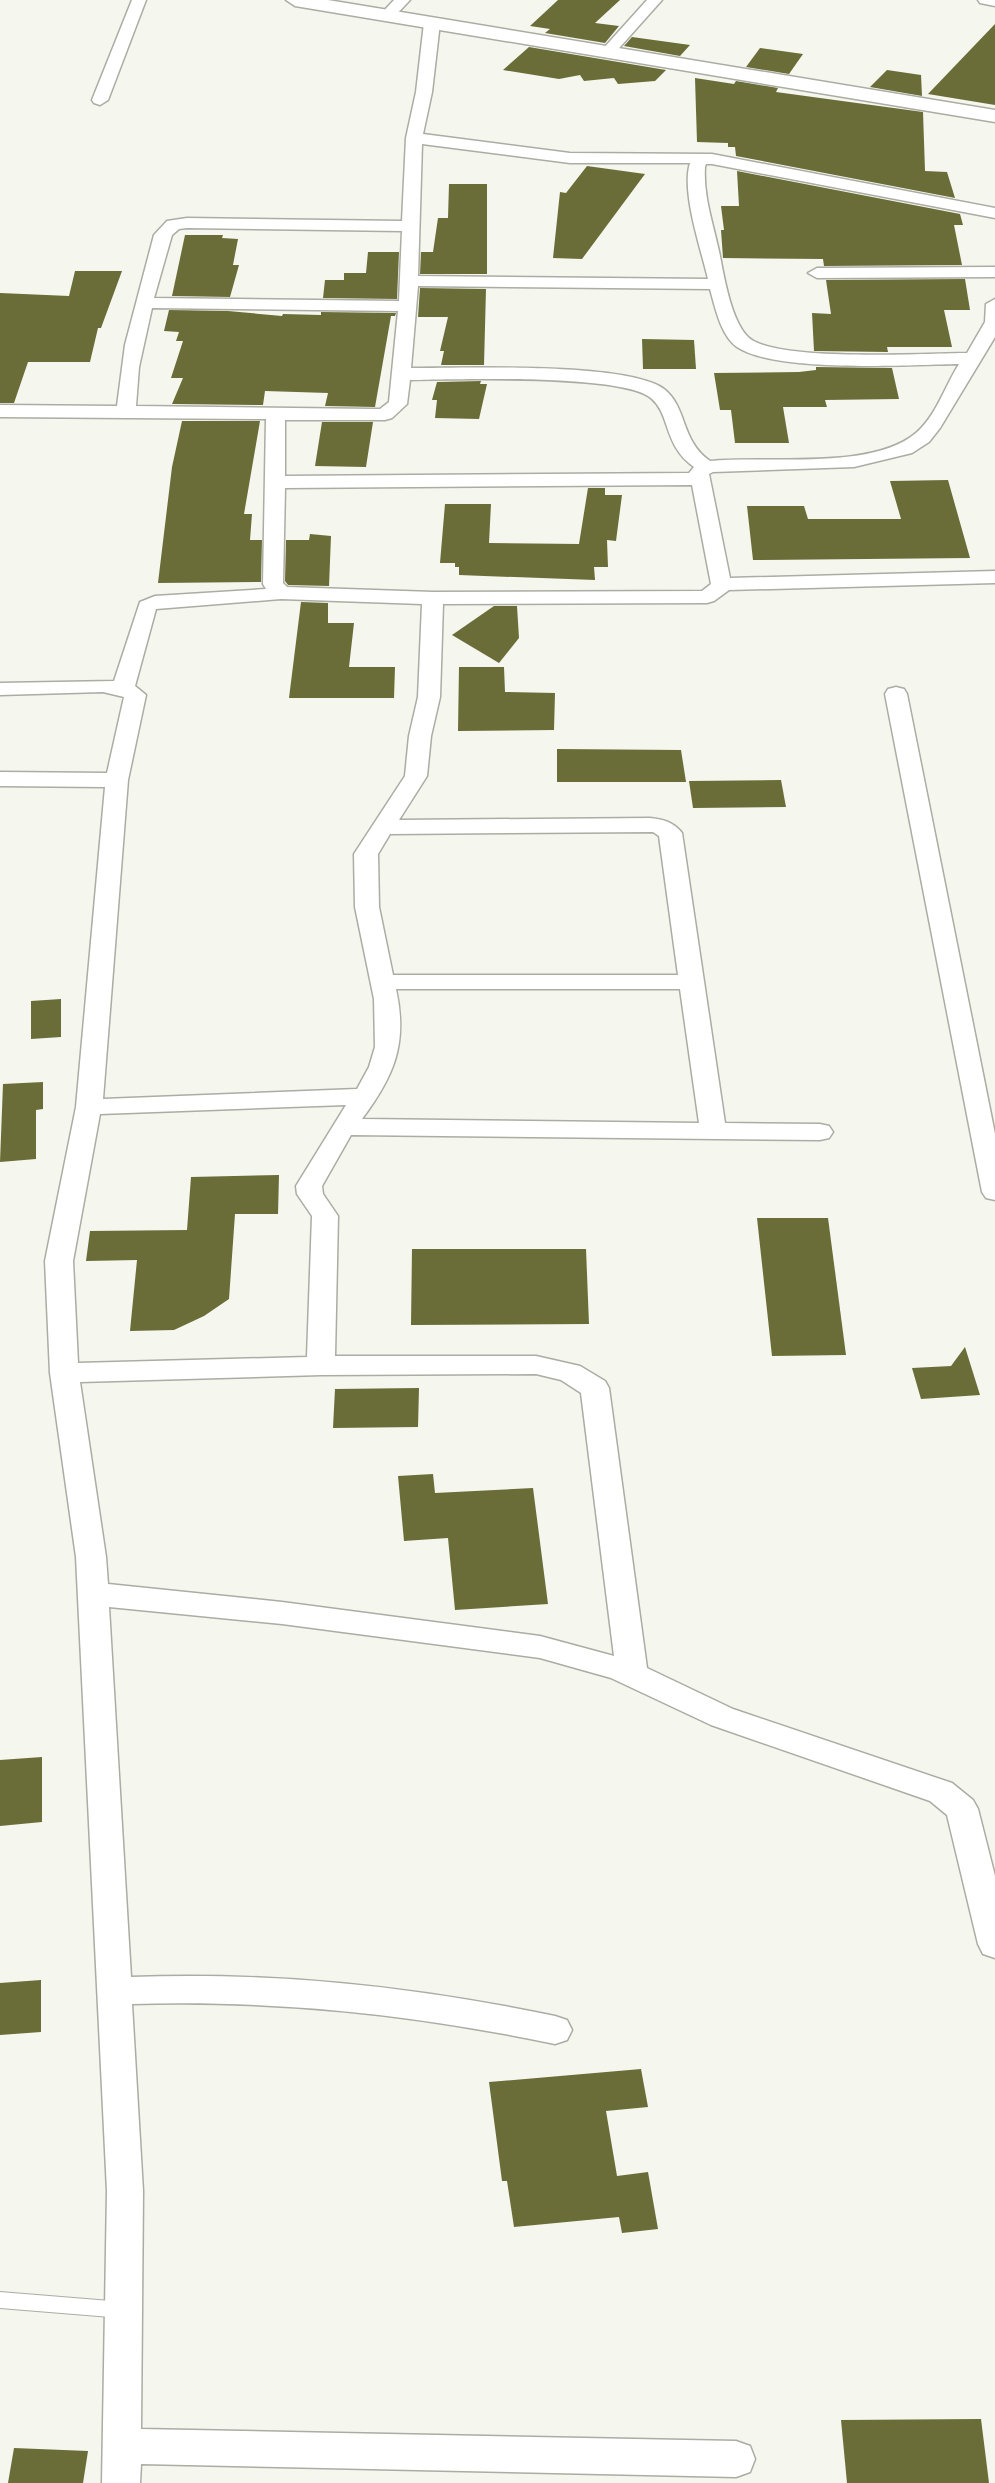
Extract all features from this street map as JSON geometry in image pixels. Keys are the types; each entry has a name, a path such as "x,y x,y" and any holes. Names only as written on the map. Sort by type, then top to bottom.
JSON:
{"main road":[{"path":"295,0 995,116"}],"street":[{"path":"100,100 139,0"},
{"path":"387,16 403,0"},
{"path":"607,52 655,0"},
{"path":"985,0 995,1"},
{"path":"0,411 385,414 398,404 408,306 414,138 424,92 432,22"},
{"path":"414,138 568,158 611,160 668,156 723,161 995,213"},
{"path":"700,159 697,164 698,190 733,330 743,343 760,349 811,357 972,358"},
{"path":"126,412 128,385 145,303 165,230 174,224 410,226"},
{"path":"817,273 995,272"},
{"path":"409,281 720,284"},
{"path":"145,303 408,306"},
{"path":"275,482 703,473 867,459 895,453 913,446 924,437 994,322 995,304"},
{"path":"123,688 147,606 155,602 256,597 281,593 433,598 680,599 707,597 719,589 721,584 703,473 678,439 668,406 656,392 629,383 575,376 402,374"},
{"path":"276,413 273,584 281,593"},
{"path":"721,584 995,577"},
{"path":"321,1366 325,1216 310,1194 309,1186 382,1068 388,1047 383,982 367,907 366,854 416,776 420,736 429,697 433,598"},
{"path":"0,689 123,688 135,695 117,780 89,1107 59,1261 64,1373 91,1557 125,2191 121,2483"},
{"path":"896,694 979,1121 995,1192"},
{"path":"0,779 117,780"},
{"path":"384,827 628,824 659,826 670,833 713,1131"},
{"path":"383,982 692,982"},
{"path":"89,1107 366,1096"},
{"path":"344,1127 820,1132"},
{"path":"64,1373 321,1366 536,1365 570,1373 595,1388 632,1674"},
{"path":"93,1594 282,1613 540,1647 632,1674 722,1717 941,1792 962,1809 995,1944"},
{"path":"114,1991 205,1987 330,1994 425,2005 555,2030"},
{"path":"121,2445 736,2459"}],"lane":[{"path":"0,2300 123,2310"}],"building":[{"path":"558,0 620,0 595,23 619,26 605,43 545,33 550,29 530,26"},
{"path":"995,24 995,105 928,94"},
{"path":"632,37 690,45 680,56 624,46"},
{"path":"529,47 666,70 655,81 618,84 614,78 584,81 580,75 559,79 503,70"},
{"path":"760,48 803,54 789,74 746,67"},
{"path":"887,70 921,75 922,96 870,87"},
{"path":"695,78 734,84 736,81 778,88 776,92 923,112 925,171 947,172 955,198 736,156 735,147 728,147 728,143 697,142"},
{"path":"587,166 645,174 582,259 553,258 560,192 566,193"},
{"path":"737,171 960,214 963,225 954,225 962,265 824,266 823,259 723,258 721,230 724,230 721,206 739,206"},
{"path":"449,184 487,184 487,274 420,274 421,252 433,252 438,218 448,218"},
{"path":"185,235 223,235 222,238 238,239 233,265 239,265 230,297 172,296"},
{"path":"368,252 399,252 397,299 323,298 325,280 344,280 344,273 366,273"},
{"path":"75,271 122,271 101,328 98,328 90,362 28,362 14,403 0,403 0,293 69,296"},
{"path":"965,279 970,310 944,310 952,347 887,347 888,352 814,351 812,313 831,314 826,280"},
{"path":"420,288 486,289 484,365 441,365 444,351 440,351 448,317 418,317"},
{"path":"169,310 228,311 282,316 283,314 321,315 321,312 396,313 395,316 391,316 375,407 325,406 328,393 265,391 263,405 172,404 183,378 171,378 183,341 176,341 179,332 164,331"},
{"path":"642,339 694,340 696,369 643,369"},
{"path":"816,367 892,368 899,399 825,400 827,407 783,407 789,443 735,443 731,410 720,410 714,373 799,372 816,370"},
{"path":"481,381 480,384 487,384 479,419 435,418 437,400 432,400 437,382"},
{"path":"182,421 260,421 244,514 252,514 250,540 262,540 261,582 158,583 172,467"},
{"path":"322,422 373,422 366,467 315,466"},
{"path":"948,480 970,558 753,560 747,506 804,506 808,519 901,519 890,481"},
{"path":"588,488 605,488 605,495 622,495 616,541 607,540 608,567 594,567 595,580 459,575 459,567 455,567 455,563 440,563 445,504 491,504 489,543 579,544"},
{"path":"310,534 331,536 329,586 288,585 285,581 286,540 309,540"},
{"path":"301,602 328,603 328,623 354,623 349,667 395,667 394,698 289,698"},
{"path":"494,606 517,606 519,638 499,663 452,635"},
{"path":"459,667 504,667 505,692 555,693 554,730 458,731"},
{"path":"557,749 681,750 686,782 557,782"},
{"path":"781,780 786,807 693,808 689,781"},
{"path":"61,999 61,1037 31,1039 31,1001"},
{"path":"43,1082 43,1109 36,1110 36,1159 0,1162 3,1084"},
{"path":"279,1175 278,1214 235,1214 229,1299 204,1316 174,1330 130,1331 137,1260 86,1261 90,1231 187,1230 191,1177"},
{"path":"757,1218 828,1218 846,1355 772,1356"},
{"path":"412,1249 586,1249 589,1324 411,1325"},
{"path":"965,1347 980,1395 921,1399 912,1368 951,1366"},
{"path":"419,1388 418,1427 333,1428 335,1389"},
{"path":"433,1474 435,1493 533,1488 548,1604 455,1610 448,1538 404,1541 398,1476"},
{"path":"42,1757 42,1822 0,1826 0,1760"},
{"path":"41,1980 41,2032 0,2035 0,1983"},
{"path":"641,2069 648,2107 606,2111 617,2176 648,2172 658,2229 622,2233 619,2217 514,2227 507,2181 502,2181 489,2082"},
{"path":"981,2419 989,2483 847,2483 841,2420"},
{"path":"14,2448 88,2451 83,2483 8,2483"}]}
